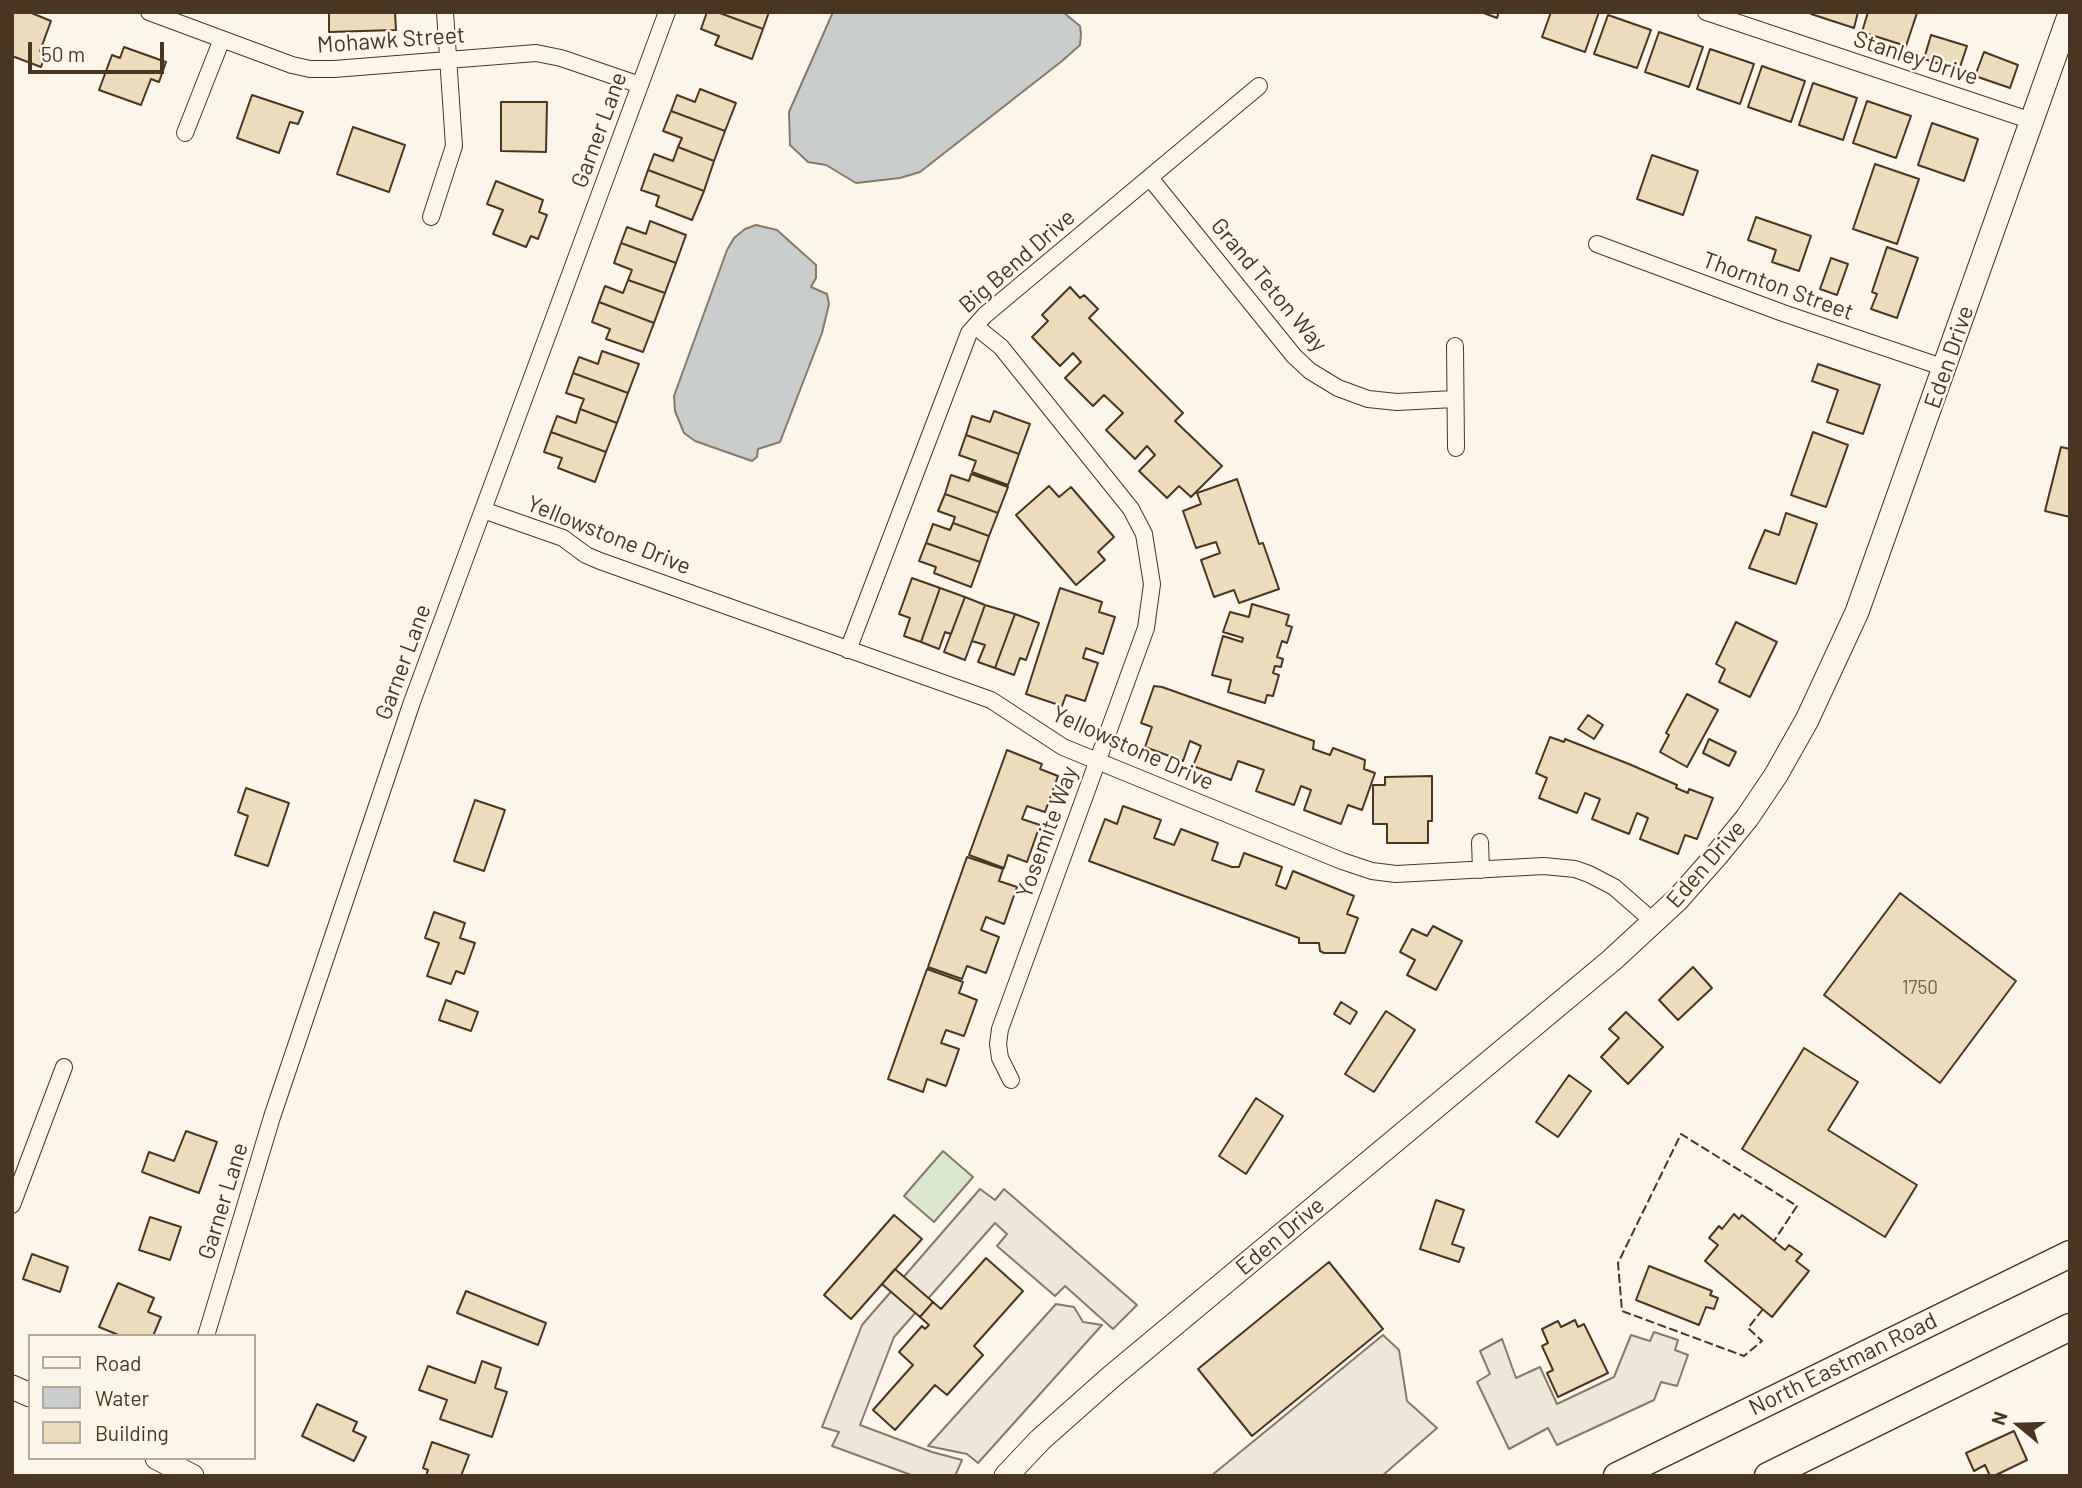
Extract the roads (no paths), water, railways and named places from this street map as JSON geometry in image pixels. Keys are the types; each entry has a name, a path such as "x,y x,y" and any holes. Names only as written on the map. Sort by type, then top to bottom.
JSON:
{"main road":[{"name":"North Eastman Road","path":"1617,1476 2070,1254"},
{"path":"1768,1476 2070,1327"}],"street":[{"name":"Mohawk Street","path":"149,12 292,65 316,70 541,53 640,85"},
{"path":"431,217 454,146 445,12"},
{"name":"Garner Lane","path":"207,1334 272,1117 412,702 667,12"},
{"name":"Stanley Drive","path":"1706,12 2032,121"},
{"name":"Eden Drive","path":"1006,1476 1040,1440 1093,1392 1597,973 1685,891 1731,839 1776,775 1812,711 1868,585 2070,13"},
{"path":"185,133 222,39"},
{"name":"Big Bend Drive","path":"848,650 969,333 985,315 1259,86"},
{"name":"Grand Teton Way","path":"1150,177 1294,356 1310,371 1338,388 1368,399 1397,402 1454,399"},
{"name":"Thornton Street","path":"1597,244 1945,368"},
{"name":"Yosemite Way","path":"975,326 1001,347 1123,498 1138,521 1146,542 1152,584 1150,615 1000,1029 1000,1058 1011,1080"},
{"path":"1455,346 1456,448"},
{"name":"Yellowstone Drive","path":"483,510 563,538 592,558 991,701 1051,741 1342,861 1372,871 1396,874 1544,866 1575,869 1614,887 1654,922"},
{"path":"1480,842 1480,870"},
{"path":"12,1205 64,1067"},
{"path":"12,1387 28,1394"},
{"path":"161,1460 192,1476"}],"water":[{"path":"833,12 1063,12 1080,26 1080,45 920,172 900,178 856,183 826,165 808,162 790,145 789,112"},
{"path":"756,225 777,230 816,265 816,278 811,287 827,294 829,304 822,333 780,442 758,449 757,457 752,461 695,441 684,433 675,411 674,396 727,250 734,238 745,229"}]}
